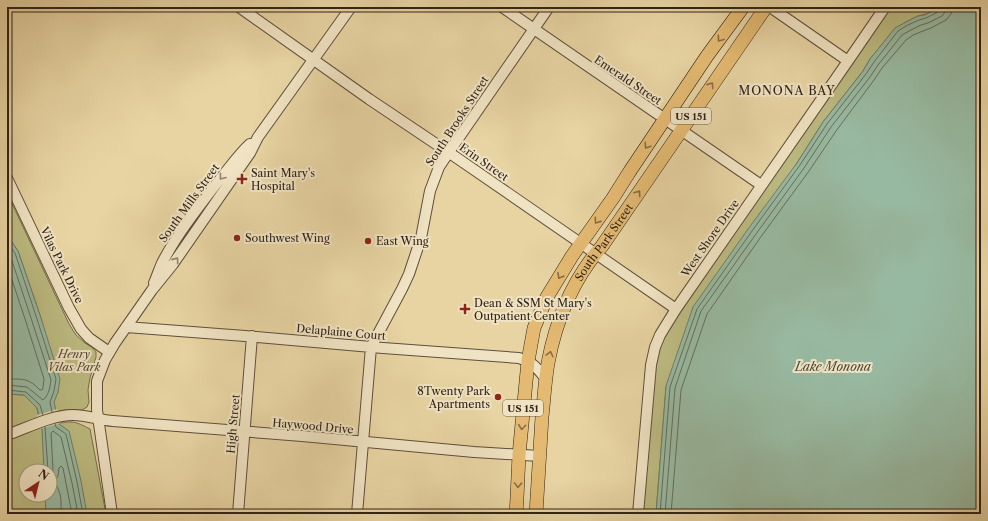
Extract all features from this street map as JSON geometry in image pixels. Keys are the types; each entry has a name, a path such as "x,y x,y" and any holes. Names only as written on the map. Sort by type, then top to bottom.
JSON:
{"main road":[{"name":"South Park Street","path":"516,514 519,455 528,361 534,328 547,297 572,256 613,198 707,56 743,7"},
{"name":"South Park Street","path":"536,514 546,378 554,333 563,308 587,264 602,246 766,7"}],"street":[{"name":"Erin Street","path":"239,7 676,309"},
{"name":"South Mills Street","path":"112,514 97,406 97,381 105,360 152,290 162,264 185,226 237,158 248,145 258,138 350,7"},
{"name":"Emerald Street","path":"502,7 761,185"},
{"name":"South Brooks Street","path":"357,514 371,347 409,274 421,238 430,191 439,167 549,7"},
{"path":"770,7 848,61"},
{"name":"West Shore Drive","path":"638,514 651,365 655,347 660,335 676,309 761,185 885,7"},
{"name":"Vilas Park Drive","path":"7,178 69,308 81,329 89,338 109,352"},
{"name":"Delaplaine Court","path":"126,327 519,358 528,361"},
{"name":"High Street","path":"238,514 252,336"},
{"path":"528,361 534,365 546,378"},
{"name":"Haywood Drive","path":"7,435 61,416 73,415 98,419 244,432 540,456"}],"green space":[{"path":"891,7 951,7 918,16 895,29 870,59 863,71 823,122 797,163 666,387 656,514 638,514 650,373 665,324 679,314"},
{"name":"Henry Vilas Park","path":"7,193 69,324 76,335 96,352 88,390 89,402 87,407 82,410 64,410 56,412 53,402 58,392 41,318 18,251 7,235"},
{"path":"7,394 24,395 37,408 42,430 67,422 80,424 90,429 106,514 7,514"}],"water":[{"name":"Lake Monona","path":"951,7 981,7 981,514 656,514 666,386 693,307 797,163 823,122 895,28 938,8 944,9"},
{"path":"7,235 18,251 60,379 58,392 54,402 59,424 69,431 87,514 46,514 45,503 58,503 58,463 44,463 42,430 37,408 24,395 7,394"}],"pier":[{"path":"57,409 61,423 40,429 37,415"}],"place":[{"name":"Saint Mary's Hospital","path":"242,179"},
{"name":"Southwest Wing","path":"237,238"},
{"name":"East Wing","path":"368,241"},
{"name":"Dean & SSM St Mary's Outpatient Center","path":"465,309"},
{"name":"8Twenty Park Apartments","path":"498,397"}],"district":[{"name":"MONONA BAY","path":"787,90"}]}
